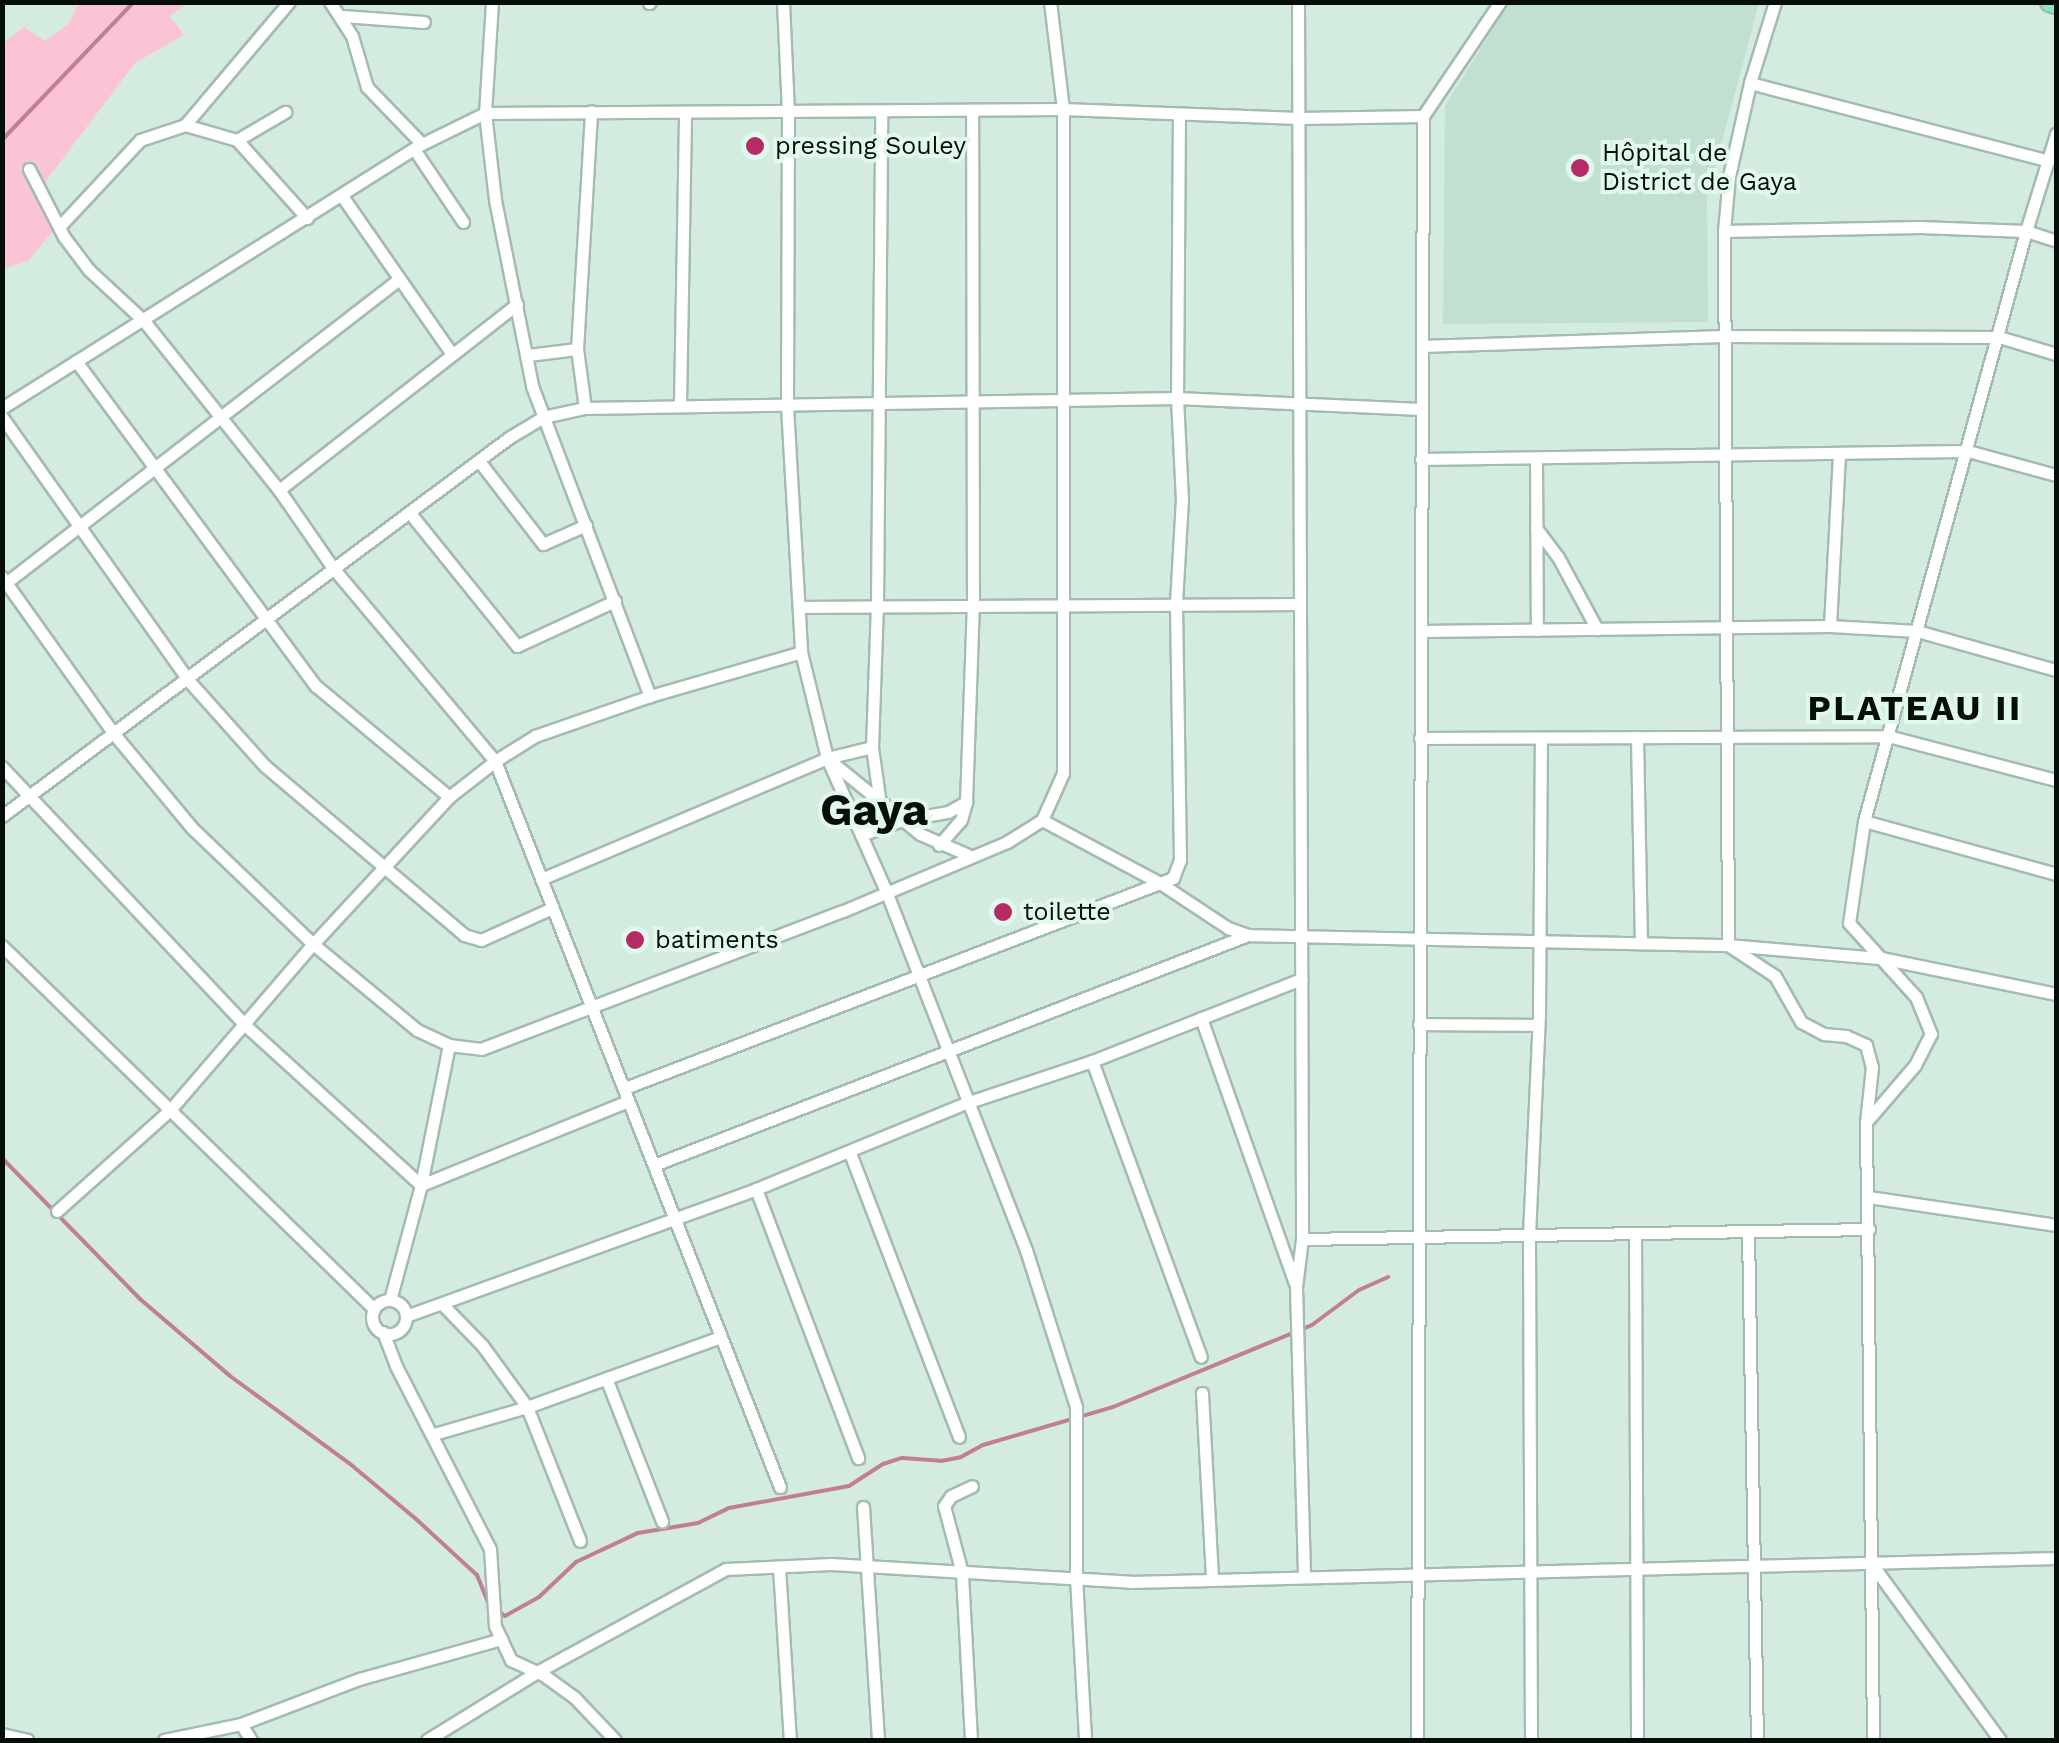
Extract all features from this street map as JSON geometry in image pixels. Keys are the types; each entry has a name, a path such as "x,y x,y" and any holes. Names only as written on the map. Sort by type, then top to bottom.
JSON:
{"street":[{"path":"60,227 140,140 185,125 289,2"},
{"path":"330,2 342,16 367,87 418,147 462,222"},
{"path":"492,2 485,113 495,200 532,386 650,696"},
{"path":"783,2 788,113 787,406 802,652 827,758 886,891 1054,1326 1076,1407 1076,1577 1085,1740"},
{"path":"399,279 80,528 5,579 114,734 192,828 314,944 417,1030 449,1045 481,1049 1007,842 1042,820 1063,773 1065,605 1063,110 1050,2"},
{"path":"1298,2 1302,1239 1296,1287 1304,1576"},
{"path":"1417,1740 1422,116 1500,2"},
{"path":"1728,945 1724,231 1729,176 1774,2"},
{"path":"342,16 424,22"},
{"path":"1750,83 2049,161"},
{"path":"586,408 577,349 591,110"},
{"path":"939,845 961,820 966,802 973,606 972,110"},
{"path":"2,408 418,147 485,113 1063,110 1299,118 1422,116"},
{"path":"237,140 285,112"},
{"path":"680,404 685,112"},
{"path":"880,804 872,747 878,608 881,112"},
{"path":"420,1185 918,974 1173,878 1180,860 1176,604 1182,500 1177,398 1179,114"},
{"path":"185,125 237,140 308,218"},
{"path":"1866,1122 1915,1065 1932,1034 1916,997 1849,923 1864,821 2056,134"},
{"path":"29,169 60,227 90,270 144,321 279,490 333,568 495,761 780,1487"},
{"path":"342,196 452,354"},
{"path":"1724,231 1920,226 2026,231 2056,240"},
{"path":"279,490 517,304"},
{"path":"1422,346 1724,336 1999,338 2056,354"},
{"path":"528,355 577,349"},
{"path":"76,361 316,686 449,797"},
{"path":"2,816 333,568 543,417 586,408 680,404 880,405 1177,398 1299,400 1422,409"},
{"path":"2,417 188,680 265,766 464,936 482,940 552,908"},
{"path":"1421,460 1968,450 2056,475"},
{"path":"1830,626 1839,453"},
{"path":"1536,458 1536,630"},
{"path":"480,461 544,544 586,525"},
{"path":"409,512 517,646 615,601"},
{"path":"1536,528 1558,556 1597,629"},
{"path":"799,608 1299,604"},
{"path":"1421,630 1830,626 1917,631 2055,671"},
{"path":"57,1212 170,1110 449,797 495,761 534,736 650,696 802,652"},
{"path":"1420,738 1888,736 2056,780"},
{"path":"1637,737 1641,943"},
{"path":"1531,1740 1528,1235 1538,1025 1541,738"},
{"path":"542,880 827,758 872,747"},
{"path":"827,758 902,820 939,845 968,855"},
{"path":"2,767 25,796 245,1026 420,1185"},
{"path":"861,835 902,820 948,812 966,802"},
{"path":"1042,820 1160,883 1228,928 1248,935 1728,945 1880,958 2056,994"},
{"path":"1864,821 2056,874"},
{"path":"654,1165 1248,935"},
{"path":"1728,945 1776,976 1801,1022 1824,1034 1846,1036 1866,1045 1872,1067 1866,1122 1872,1740"},
{"path":"2,946 374,1309 374,1325 383,1332 396,1366 490,1549 495,1626 511,1660 576,1698 615,1740"},
{"path":"383,1332 398,1331 406,1316 672,1216 756,1189 966,1103 1092,1061 1301,979"},
{"path":"1202,1018 1296,1287"},
{"path":"1419,1024 1538,1025"},
{"path":"374,1309 390,1300 420,1185 449,1045"},
{"path":"1092,1061 1202,1357"},
{"path":"850,1152 959,1437"},
{"path":"756,1189 858,1458"},
{"path":"1869,1198 2056,1225"},
{"path":"1302,1239 1869,1229"},
{"path":"1748,1231 1757,1740"},
{"path":"1634,1234 1637,1740"},
{"path":"390,1300 400,1303 406,1316"},
{"path":"442,1304 482,1345 527,1407 580,1541"},
{"path":"434,1434 527,1407 720,1336"},
{"path":"606,1378 662,1521"},
{"path":"1202,1393 1212,1578"},
{"path":"971,1740 962,1573 944,1506 951,1496 972,1486"},
{"path":"864,1507 878,1740"},
{"path":"427,1740 537,1672 716,1574 779,1567 869,1566 1131,1582 2056,1558"},
{"path":"1871,1563 2000,1740"},
{"path":"779,1567 790,1740"},
{"path":"164,1740 241,1724 359,1678 501,1639"},
{"path":"241,1724 251,1740"},
{"path":"2,1734 27,1740"}],"shaded area":[{"path":"79,3 188,3 170,16 184,35 135,63 46,181 59,224 28,261 3,269 3,43 24,27 45,41 68,24"},
{"name":"Hôpital de District de Gaya","path":"1509,3 1759,3 1707,198 1708,322 1443,324 1445,106"}],"waterway":[{"path":"2,140 134,2"},
{"path":"2,1158 140,1299 230,1376 349,1463 416,1519 477,1575 488,1602"},
{"path":"499,1612 505,1616 539,1597 576,1562 638,1533 698,1523 729,1508 849,1486 883,1464 902,1458 941,1461 961,1457 983,1445 1113,1407 1312,1325 1359,1290 1388,1277"}],"place":[{"name":"pressing Souley","path":"755,146"},
{"name":"Hôpital de District de Gaya","path":"1580,168"},
{"name":"toilette","path":"1003,912"},
{"name":"batiments","path":"635,940"}],"district":[{"name":"PLATEAU II","path":"1915,708"},
{"name":"Gaya","path":"874,810"}]}
